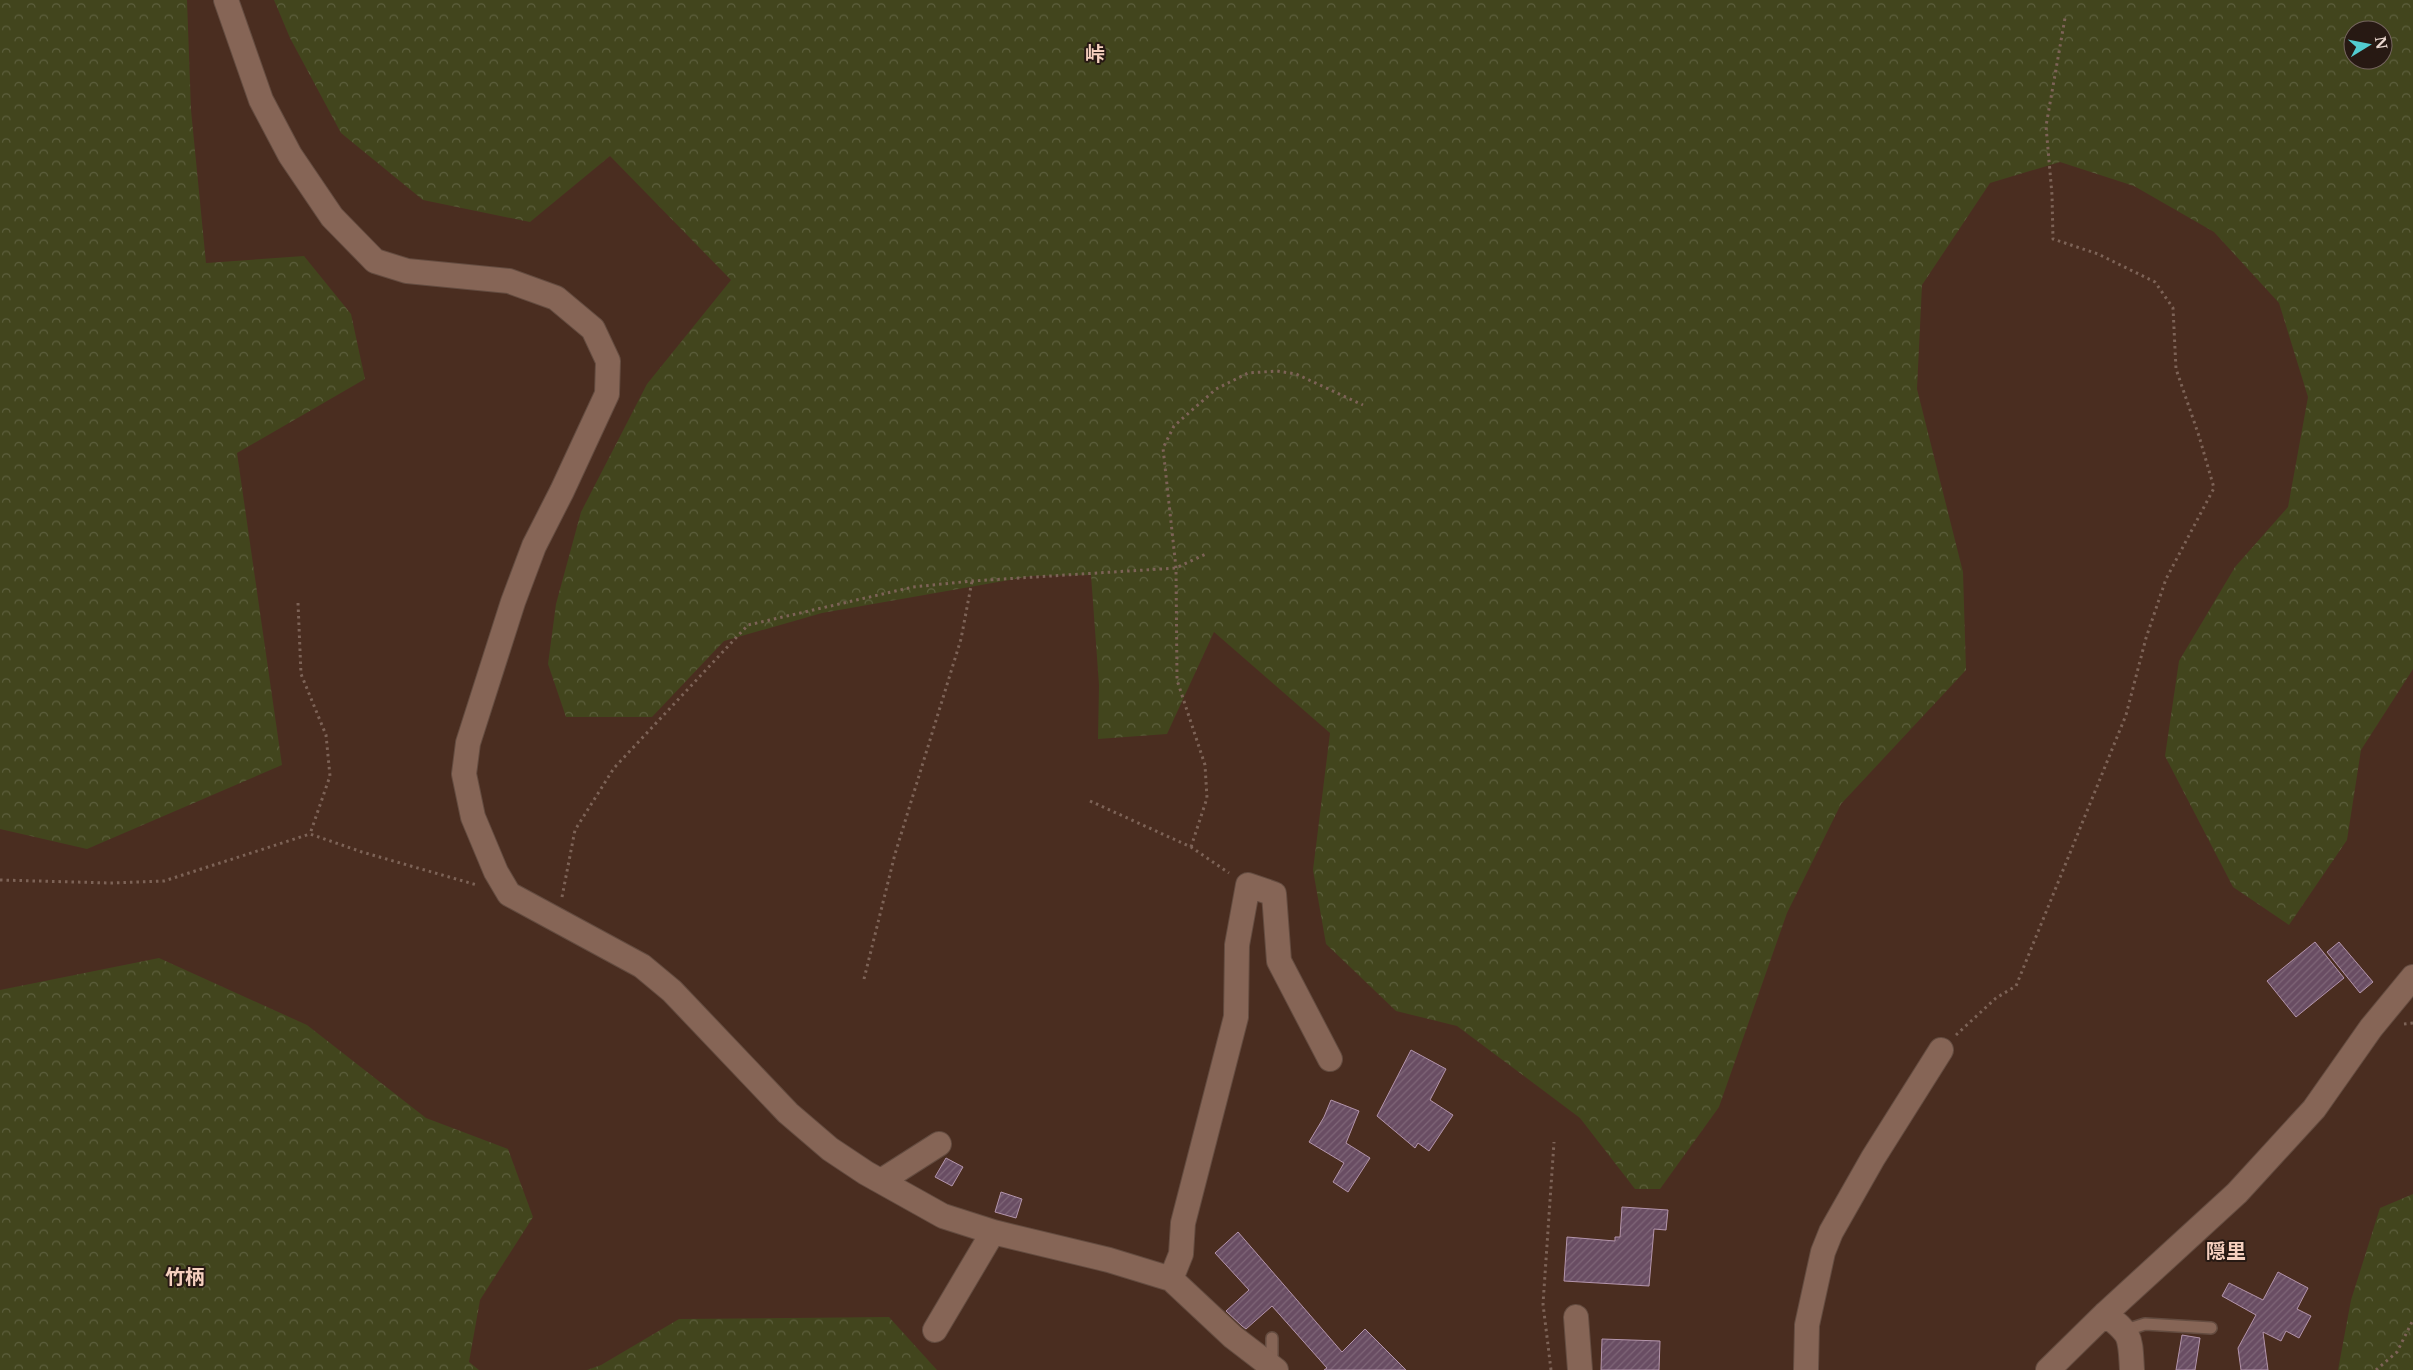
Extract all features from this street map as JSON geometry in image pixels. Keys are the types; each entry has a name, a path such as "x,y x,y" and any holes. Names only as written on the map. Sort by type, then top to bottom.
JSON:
{"street":[{"path":"226,0 261,100 290,155 332,217 375,261 407,271 509,281 556,298 593,329 608,361 607,394 534,546 513,602 468,743 464,774 473,816 496,872 510,894 558,922 642,966 672,991 788,1112 830,1149 881,1181 943,1216 993,1232 1110,1260 1171,1279 1233,1338 1274,1368"},
{"path":"1171,1279 1181,1254 1183,1223 1236,1017 1237,945 1248,885 1274,894 1279,961 1330,1059"},
{"path":"2048,1370 2105,1314 2237,1193 2314,1109 2371,1028 2413,977"},
{"path":"1806,1370 1807,1325 1823,1252 1830,1232 1872,1158 1942,1050"},
{"path":"881,1181 939,1144"},
{"path":"935,1330 993,1232"},
{"path":"2105,1314 2126,1330 2130,1345 2132,1370"},
{"path":"1576,1317 1580,1370"}],"lane":[{"path":"2126,1330 2145,1324 2211,1328"},
{"path":"1272,1338 1274,1368"}],"path":[{"path":"1942,1050 1996,998 2016,986 2126,715 2146,638 2166,579 2214,488 2199,436 2176,369 2173,308 2155,282 2098,254 2053,239 2052,195 2046,126 2065,18"},
{"path":"1191,847 1207,798 1205,765 1177,680 1176,568 1163,448 1174,426 1216,389 1248,373 1277,371 1296,374 1363,405"},
{"path":"558,922 575,830 609,776 748,624 913,587 972,581 1176,568 1208,553"},
{"path":"864,979 894,854 961,639 972,581"},
{"path":"298,603 301,674 326,735 330,776 310,834"},
{"path":"1090,801 1191,847 1248,885"},
{"path":"0,880 112,883 164,882 310,834 362,852 510,894"},
{"path":"1551,1370 1543,1304 1554,1142"},
{"path":"2376,1370 2397,1352 2413,1320"}],"green space":[{"path":"0,0 187,0 191,110 206,263 304,256 351,314 365,379 237,453 282,765 87,849 0,829"},
{"path":"274,0 2413,0 2413,669 2361,750 2347,840 2289,925 2233,887 2165,756 2179,661 2235,567 2288,507 2308,397 2279,303 2214,232 2134,186 2060,162 1990,183 1922,285 1917,389 1963,572 1966,670 1841,804 1787,913 1719,1107 1660,1189 1635,1189 1580,1118 1457,1026 1396,1011 1326,944 1313,870 1330,733 1214,632 1167,734 1098,739 1099,685 1091,575 1032,576 822,613 724,641 652,717 566,717 548,664 556,604 581,512 647,384 731,280 610,156 530,222 423,200 341,133 290,38"},
{"path":"159,958 307,1025 426,1118 508,1149 533,1217 480,1300 469,1362 479,1370 0,1370 0,990"},
{"path":"2413,1194 2413,1370 2338,1370 2351,1300 2380,1208"},
{"path":"889,1317 937,1370 587,1370 601,1365 679,1319"}],"building":[{"path":"2315,942 2344,978 2296,1017 2267,981"},
{"path":"2339,942 2373,982 2360,993 2327,952"},
{"path":"1411,1050 1446,1069 1430,1100 1453,1115 1429,1151 1418,1143 1415,1148 1377,1116"},
{"path":"1331,1100 1359,1111 1346,1143 1370,1158 1348,1192 1333,1182 1344,1163 1309,1142 1324,1117"},
{"path":"946,1158 963,1167 952,1186 935,1177"},
{"path":"1001,1192 1022,1199 1016,1218 995,1212"},
{"path":"1622,1207 1668,1210 1666,1230 1654,1229 1649,1286 1564,1281 1567,1237 1615,1241 1615,1237 1620,1237"},
{"path":"1238,1232 1342,1352 1365,1329 1406,1370 1324,1370 1327,1368 1272,1306 1246,1329 1242,1326 1226,1311 1249,1290 1215,1253"},
{"path":"2278,1272 2308,1288 2297,1309 2311,1316 2299,1338 2286,1331 2281,1341 2263,1332 2268,1370 2241,1370 2238,1348 2256,1315 2222,1296 2229,1283 2263,1300"},
{"path":"2182,1335 2200,1338 2195,1370 2176,1370"},
{"path":"1602,1339 1660,1341 1659,1370 1601,1370"}],"district":[{"name":"峠","path":"1095,54"},
{"name":"隠里","path":"2226,1251"},
{"name":"竹柄","path":"185,1277"}]}
